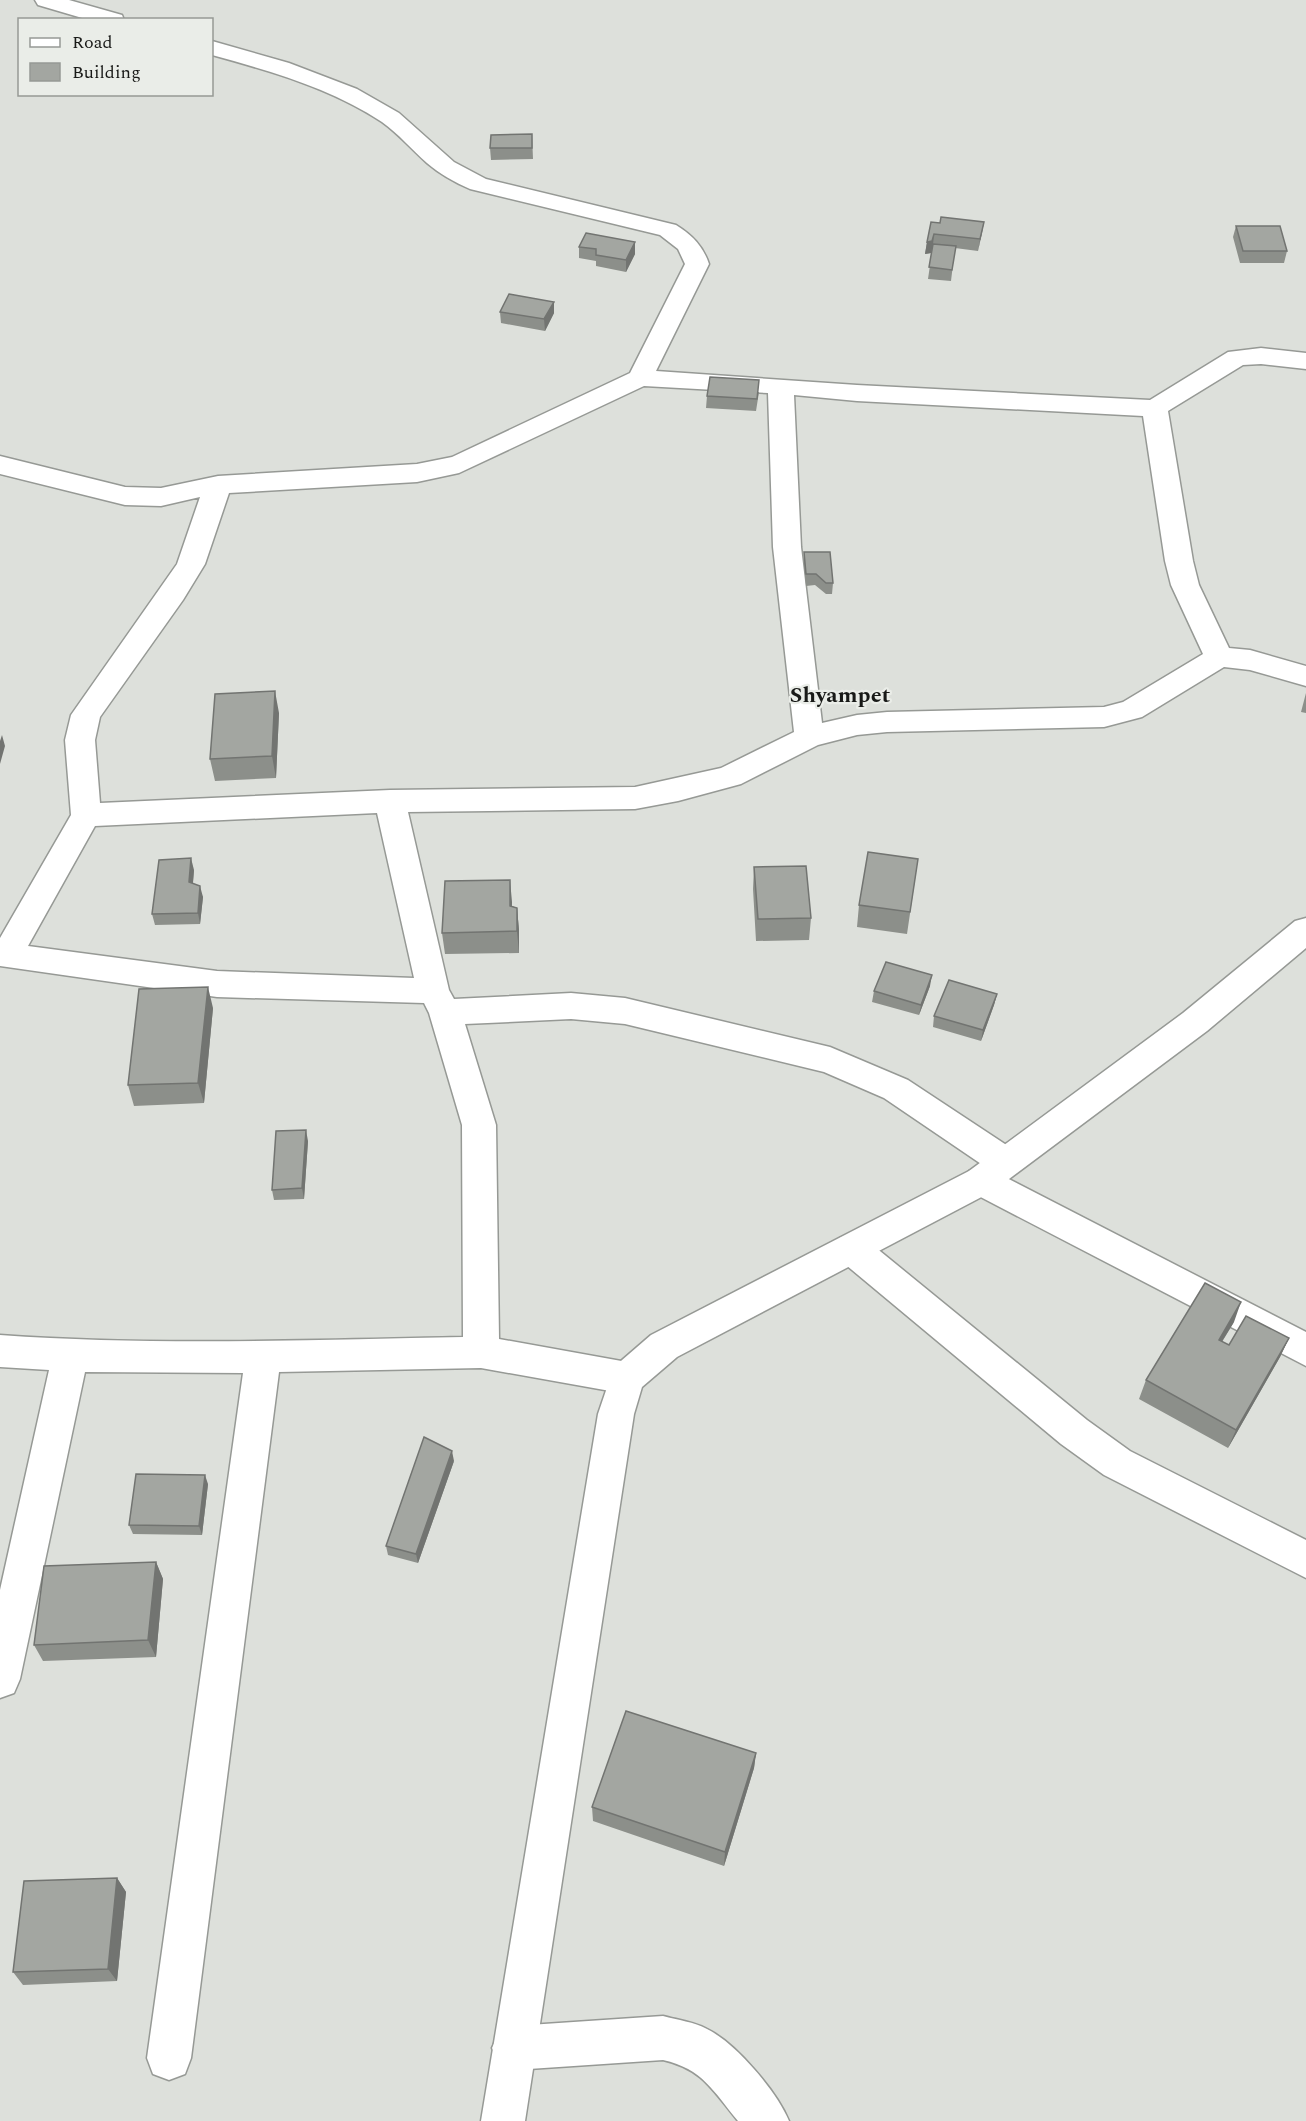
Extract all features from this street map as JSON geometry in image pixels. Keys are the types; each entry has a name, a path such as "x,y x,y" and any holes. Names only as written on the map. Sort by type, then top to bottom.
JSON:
{"street":[{"path":"46,0 107,18"},
{"path":"213,48 330,85 364,101 393,120 441,164 478,184 668,230 682,239 693,252 697,264 640,378"},
{"path":"0,465 124,496 161,497 218,485 417,473 441,469 459,464 640,378 782,386 869,394 1155,408 1237,358 1261,356 1306,361"},
{"path":"782,386 787,547 809,737"},
{"path":"1155,408 1179,561 1185,585 1219,657"},
{"path":"218,485 185,574 86,715 81,727 80,740 86,815 3,954 217,984 439,1001 571,1006 624,1011 830,1060 896,1089 993,1172 1306,1350"},
{"path":"86,815 390,801 635,798 678,790 730,776 809,737 857,724 1104,717 1132,710 1219,657 1241,658 1306,676"},
{"path":"390,801 439,1001 479,1125 481,1352"},
{"path":"502,2121 616,1414 627,1378 664,1346 852,1249 993,1172 1195,1022 1306,930"},
{"path":"852,1249 1074,1432 1117,1463 1306,1560"},
{"path":"0,1351 70,1356 263,1357 481,1352 627,1378"},
{"path":"0,1679 70,1356"},
{"path":"169,2058 263,1357"},
{"path":"514,2048 663,2038 693,2046 717,2061 767,2121"}],"building":[{"path":"532,134 532,148 490,148 491,135"},
{"path":"941,217 984,222 980,239 934,234 932,241 927,242 931,222 940,223"},
{"path":"1236,226 1280,226 1287,251 1243,251"},
{"path":"586,233 635,242 626,260 596,255 596,249 579,247"},
{"path":"933,244 956,246 952,270 929,267"},
{"path":"509,294 554,302 544,319 500,312"},
{"path":"710,377 759,380 757,399 707,396"},
{"path":"804,552 830,552 833,583 826,583 816,574 806,574"},
{"path":"275,691 272,756 210,759 215,694"},
{"path":"868,852 918,859 910,912 859,905"},
{"path":"191,858 189,882 200,886 198,913 152,914 159,860"},
{"path":"806,866 811,918 758,919 754,867"},
{"path":"510,880 510,906 517,908 517,931 442,933 445,881"},
{"path":"886,962 932,975 921,1005 874,991"},
{"path":"949,980 997,994 983,1030 934,1016"},
{"path":"208,987 198,1083 128,1085 139,989"},
{"path":"306,1130 302,1188 272,1190 276,1131"},
{"path":"1205,1283 1241,1302 1219,1340 1229,1345 1246,1316 1289,1338 1236,1430 1146,1380"},
{"path":"424,1437 452,1451 416,1554 386,1546"},
{"path":"136,1474 205,1475 199,1526 129,1525"},
{"path":"156,1562 148,1640 34,1645 44,1566"},
{"path":"626,1711 756,1753 725,1852 592,1807"},
{"path":"117,1878 108,1969 13,1972 24,1881"}],"district":[{"name":"Shyampet","path":"840,695"}]}
